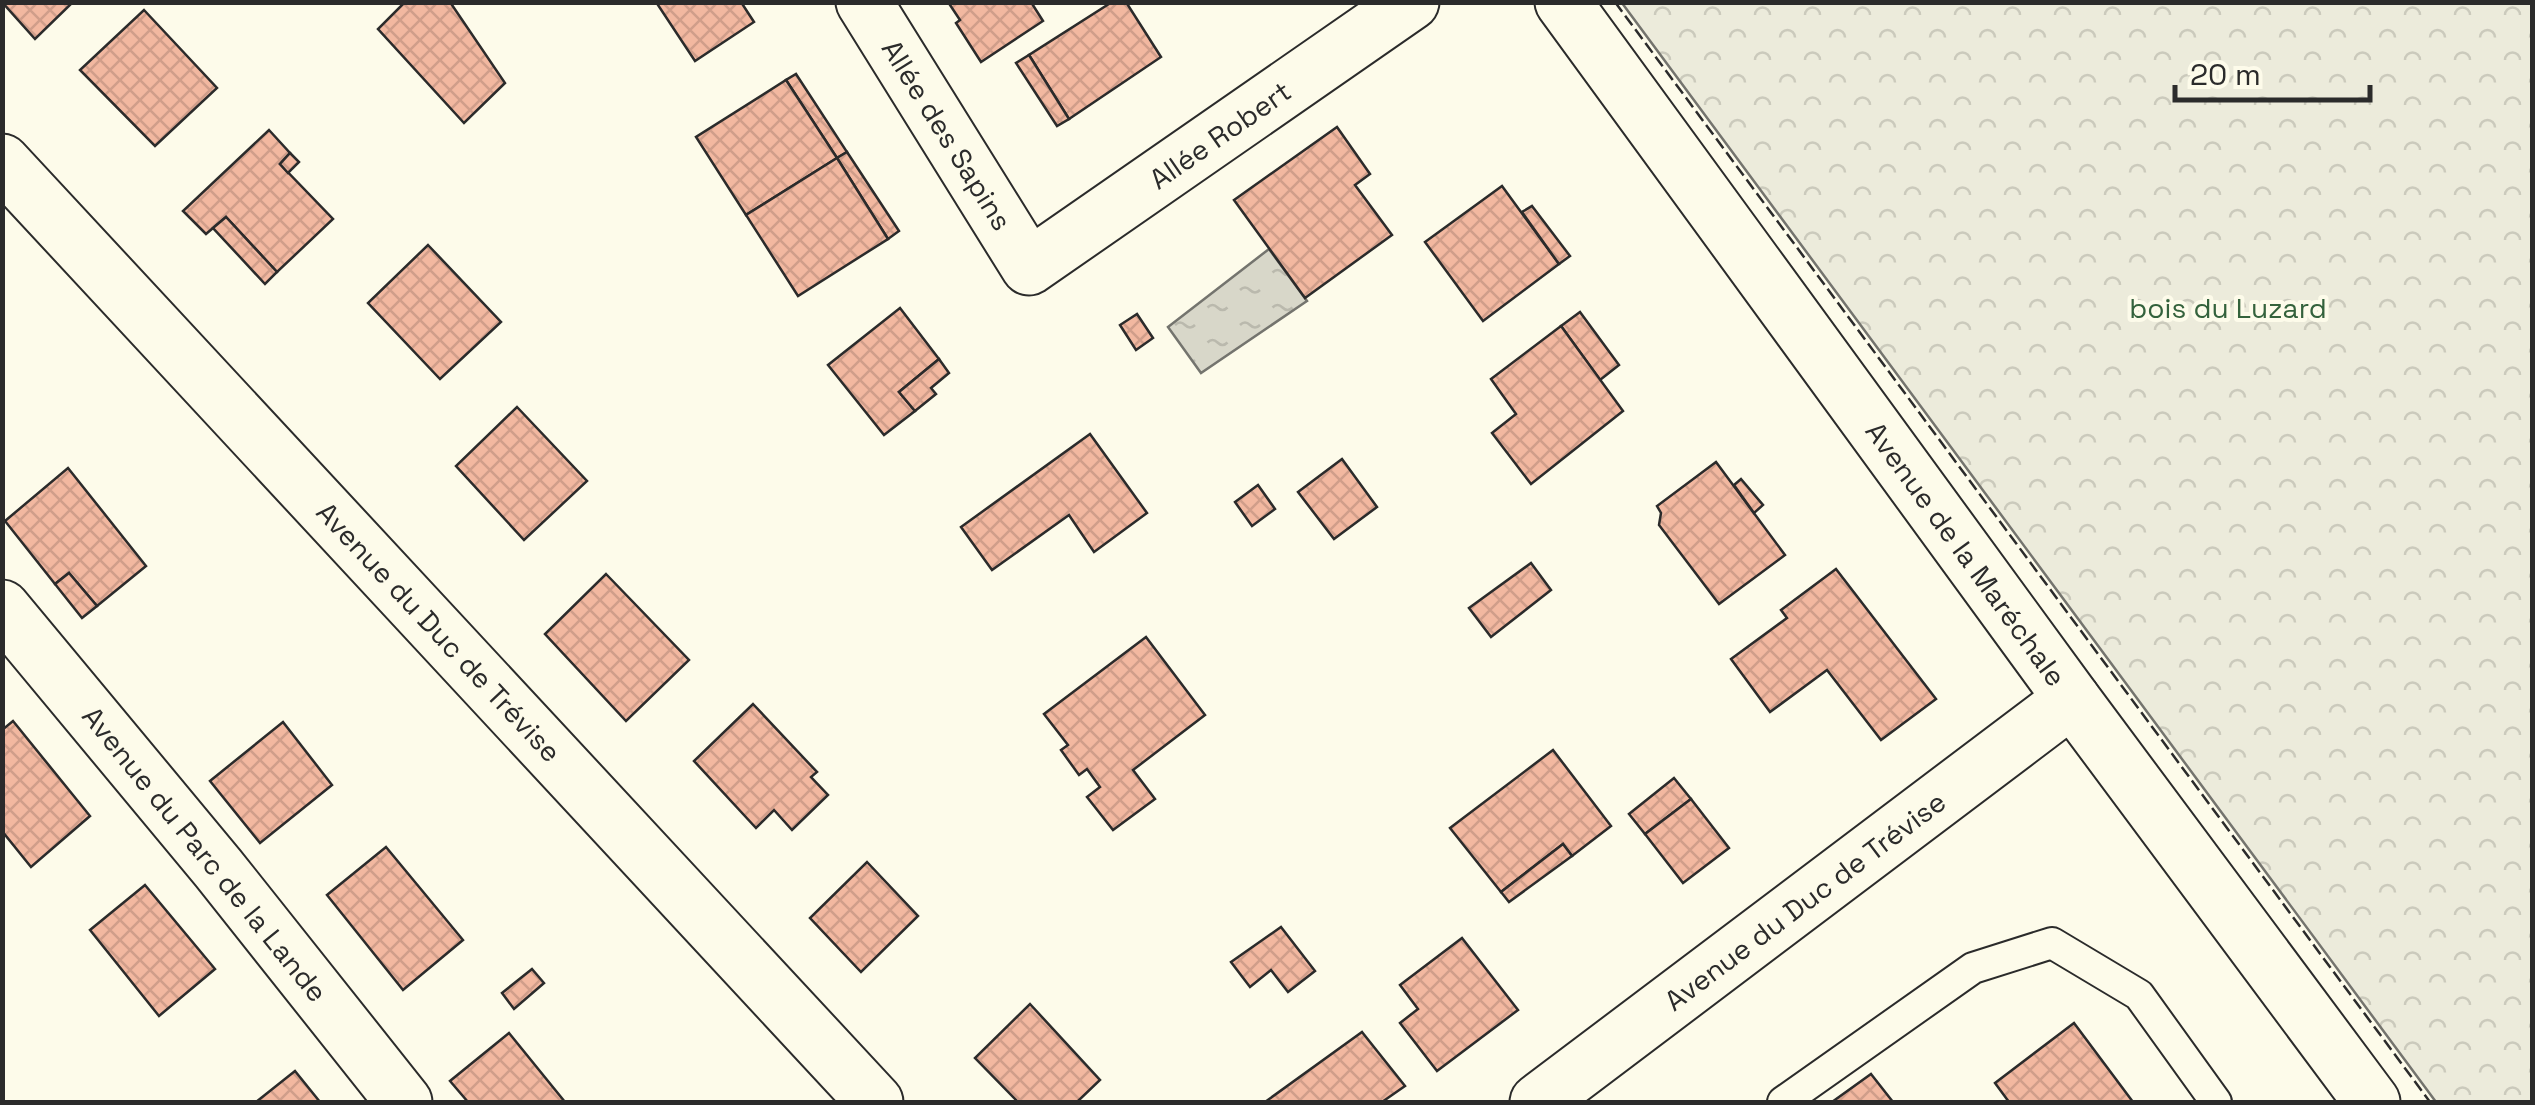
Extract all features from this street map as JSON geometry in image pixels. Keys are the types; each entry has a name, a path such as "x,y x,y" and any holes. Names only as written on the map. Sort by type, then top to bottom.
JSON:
{"street":[{"name":"Allée des Sapins","path":"864,2 1029,268"},
{"name":"Allée Robert","path":"1029,268 1411,2"},
{"name":"Avenue de la Maréchale","path":"1563,2 2372,1102"},
{"name":"Avenue du Duc de Trévise","path":"2,162 874,1102"},
{"name":"Avenue du Parc de la Lande","path":"2,608 218,868 404,1102"},
{"name":"Avenue du Duc de Trévise","path":"1538,1102 2072,699"}],"lane":[{"path":"1783,1102 1973,968 2052,943 2139,995 2216,1102"}],"green space":[{"name":"bois du Luzard","path":"1622,3 2532,3 2532,1102 2436,1102"}],"water":[{"path":"1269,249 1307,301 1201,373 1168,327"}],"building":[{"path":"2,2 73,2 35,39"},
{"path":"405,2 450,2 505,83 464,123 378,29"},
{"path":"656,2 741,2 754,22 695,61"},
{"path":"948,2 1031,2 1043,21 981,62 956,23 960,20"},
{"path":"1112,2 1126,2 1161,57 1069,119 1029,55"},
{"path":"144,10 217,88 155,146 80,70"},
{"path":"1029,55 1069,119 1057,126 1016,63"},
{"path":"796,74 847,152 837,158 786,80"},
{"path":"786,80 837,158 746,215 696,137"},
{"path":"1337,127 1370,174 1355,185 1392,235 1305,298 1234,200"},
{"path":"269,130 290,153 280,164 333,219 277,272 226,217 206,234 183,211"},
{"path":"847,152 899,231 888,239 837,158"},
{"path":"290,153 299,162 288,173 280,164"},
{"path":"837,158 888,239 798,296 746,215"},
{"path":"1502,186 1559,264 1483,321 1425,242"},
{"path":"1532,206 1570,256 1559,264 1522,212"},
{"path":"226,217 277,272 265,284 213,228"},
{"path":"428,245 501,322 440,379 368,303"},
{"path":"900,308 939,359 899,392 915,411 884,435 828,365"},
{"path":"1580,312 1619,365 1600,380 1561,326"},
{"path":"1137,314 1153,338 1136,350 1120,325"},
{"path":"1561,326 1623,411 1531,484 1492,433 1516,414 1491,379"},
{"path":"939,359 949,373 931,388 936,394 915,411 899,392"},
{"path":"517,407 587,481 524,540 456,466"},
{"path":"1090,434 1147,513 1094,552 1069,515 992,570 961,527"},
{"path":"1342,459 1377,507 1334,539 1298,492"},
{"path":"1716,462 1785,555 1719,604 1659,525 1661,513 1657,506"},
{"path":"68,468 146,566 97,606 69,573 55,584 5,521"},
{"path":"1741,479 1763,505 1754,513 1734,485"},
{"path":"1258,485 1275,509 1252,526 1235,502"},
{"path":"1531,563 1551,590 1491,637 1469,608"},
{"path":"1836,569 1936,699 1881,740 1827,670 1770,712 1731,659 1787,618 1781,610"},
{"path":"69,573 97,606 82,618 55,584"},
{"path":"606,574 689,660 626,721 545,634"},
{"path":"1146,637 1205,715 1133,770 1155,799 1113,830 1087,797 1100,787 1087,769 1079,775 1061,750 1068,745 1044,714"},
{"path":"753,704 817,772 811,777 828,795 792,830 774,810 756,828 694,761"},
{"path":"13,721 90,816 31,867 2,831 2,730"},
{"path":"283,722 332,785 260,843 210,781"},
{"path":"1553,750 1611,826 1572,856 1563,844 1501,892 1450,828"},
{"path":"1674,778 1691,799 1645,834 1629,814"},
{"path":"1691,799 1729,848 1683,883 1645,834"},
{"path":"1563,844 1572,856 1509,902 1501,892"},
{"path":"386,847 463,940 403,990 327,895"},
{"path":"867,862 918,916 861,972 810,918"},
{"path":"145,885 215,969 159,1016 90,930"},
{"path":"1281,927 1315,971 1288,992 1271,970 1250,987 1231,962"},
{"path":"1462,938 1518,1010 1437,1071 1400,1023 1418,1009 1400,985"},
{"path":"532,969 544,983 514,1009 502,993"},
{"path":"1030,1004 1100,1080 1077,1102 1018,1102 975,1058"},
{"path":"2074,1023 2133,1102 2009,1102 1995,1083"},
{"path":"1362,1032 1405,1086 1382,1102 1265,1102"},
{"path":"509,1033 565,1102 468,1102 450,1081"},
{"path":"295,1071 320,1102 256,1102"},
{"path":"1871,1074 1893,1102 1832,1102"}],"fence":[{"path":"1615,2 2430,1102"}]}
